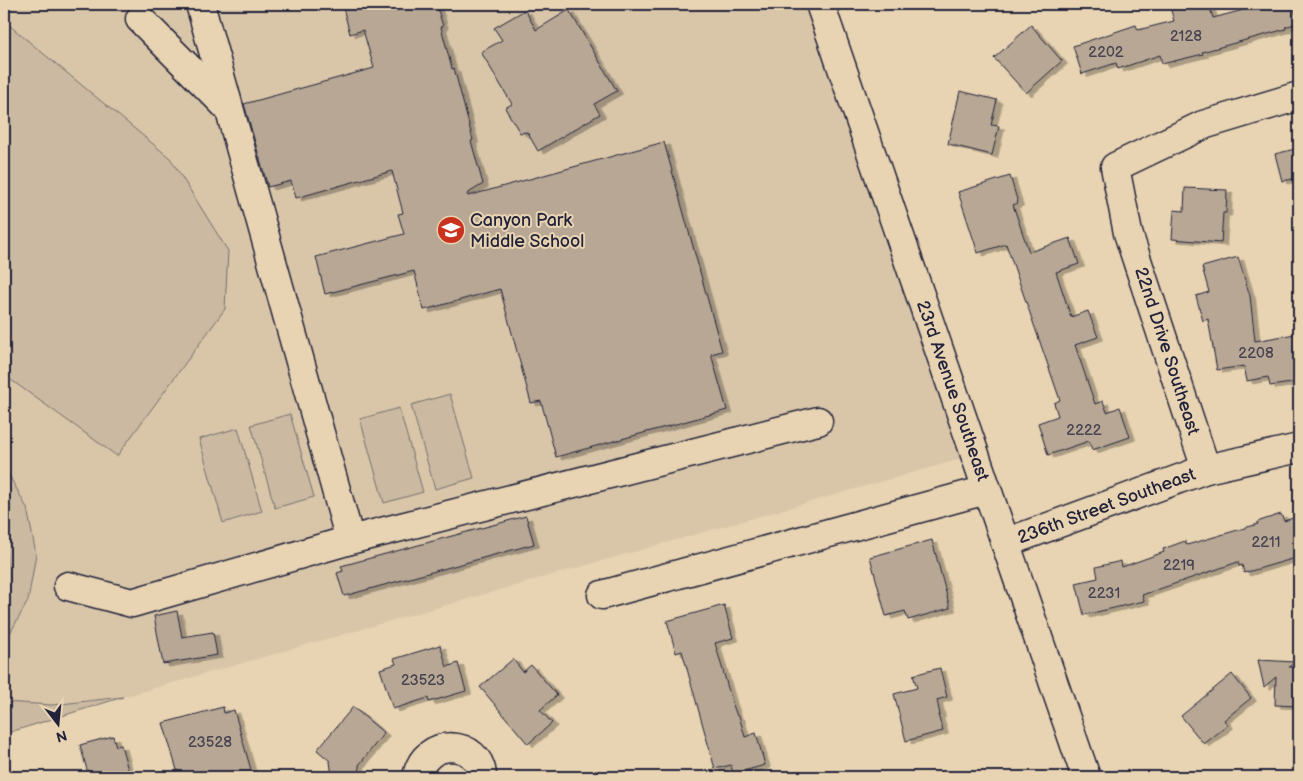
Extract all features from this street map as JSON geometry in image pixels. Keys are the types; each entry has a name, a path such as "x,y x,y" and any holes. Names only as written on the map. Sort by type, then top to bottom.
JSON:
{"street":[{"path":"200,4 350,540"},
{"name":"23rd Avenue Southeast","path":"820,4 1086,777"},
{"path":"140,20 229,109"},
{"name":"22nd Drive Southeast","path":"1206,469 1128,233 1115,167 1203,125 1299,96"},
{"path":"68,586 132,603 350,540 818,421"},
{"name":"236th Street Southeast","path":"1005,543 1206,469 1299,448"},
{"path":"602,595 986,490"},
{"path":"417,777 423,760 431,753 441,748 452,747 472,755 479,764 482,777"}],"shaded area":[{"name":"Canyon Park Middle School","path":"4,4 821,4 975,455 123,697 52,705 4,702"},
{"path":"4,21 170,158 228,251 225,309 117,456 4,375"},
{"path":"450,394 474,478 435,489 411,405"},
{"path":"399,408 423,492 384,503 360,419"},
{"path":"290,414 314,497 275,508 251,425"},
{"path":"238,428 262,511 223,523 199,439"},
{"path":"4,466 27,508 36,554 28,601 4,644 4,580 7,566 4,528"},
{"path":"123,697 4,734 4,702 52,705"}],"building":[{"path":"342,4 436,4 483,184 467,194 468,196 664,142 722,351 711,354 727,410 556,457 541,401 531,403 500,289 424,310 414,271 325,294 316,257 404,234 398,214 403,213 392,171 296,198 291,181 268,187 244,104 374,68 363,30 350,34"},
{"path":"1181,4 1209,4 1213,18 1266,4 1293,4 1298,23 1285,27 1286,29 1202,52 1203,54 1162,64 1160,55 1118,69 1116,63 1082,74 1073,46 1136,25 1138,30 1174,21 1170,7"},
{"path":"525,10 536,30 569,10 617,91 594,104 600,114 538,151 527,132 520,133 505,108 512,104 481,52 502,40 494,28"},
{"path":"1031,25 1062,61 1026,93 994,58"},
{"path":"960,91 997,100 991,125 999,126 992,155 948,144"},
{"path":"1299,148 1299,178 1282,181 1275,154"},
{"path":"1010,176 1018,203 1013,205 1029,252 1070,238 1079,264 1056,272 1071,317 1088,311 1098,337 1075,345 1095,404 1103,401 1107,412 1120,407 1130,437 1092,450 1089,441 1048,455 1038,423 1058,416 1054,403 1060,400 1006,244 978,253 958,192"},
{"path":"1185,188 1227,190 1226,213 1223,213 1221,243 1172,239 1174,210 1184,211"},
{"path":"1238,257 1250,296 1255,341 1295,334 1299,382 1270,386 1268,377 1247,381 1244,366 1217,370 1208,319 1203,321 1196,296 1209,292 1202,267"},
{"path":"1281,514 1284,521 1299,516 1299,557 1244,573 1242,565 1239,566 1238,562 1142,595 1144,601 1084,615 1076,583 1098,578 1096,567 1121,561 1122,567 1164,552 1163,549 1185,541 1187,545 1258,524 1260,521"},
{"path":"526,516 534,544 344,596 337,573 343,571 341,566"},
{"path":"932,540 950,608 908,620 905,611 886,616 870,557"},
{"path":"724,605 733,638 715,643 732,702 737,716 739,716 745,737 756,733 765,765 733,774 731,765 715,769 682,651 676,653 667,621"},
{"path":"177,611 182,637 213,632 217,655 163,664 154,616"},
{"path":"440,645 447,667 458,663 466,691 429,702 428,698 393,709 380,669 396,664 394,659"},
{"path":"513,659 523,672 531,665 557,695 540,710 552,723 528,744 480,687"},
{"path":"1258,660 1295,662 1289,667 1299,667 1299,706 1275,705 1276,677 1264,687"},
{"path":"940,668 947,697 937,700 940,715 938,715 943,731 906,741 894,694 917,688 913,675"},
{"path":"1232,674 1251,698 1224,720 1228,725 1204,744 1181,716"},
{"path":"223,707 224,713 234,710 253,777 179,777 163,723"},
{"path":"353,707 384,733 359,765 360,777 332,777 330,761 317,750"},
{"path":"113,736 116,746 121,745 130,777 89,777 80,745"}],"place":[{"name":"Canyon Park Middle School","path":"451,230"}]}
